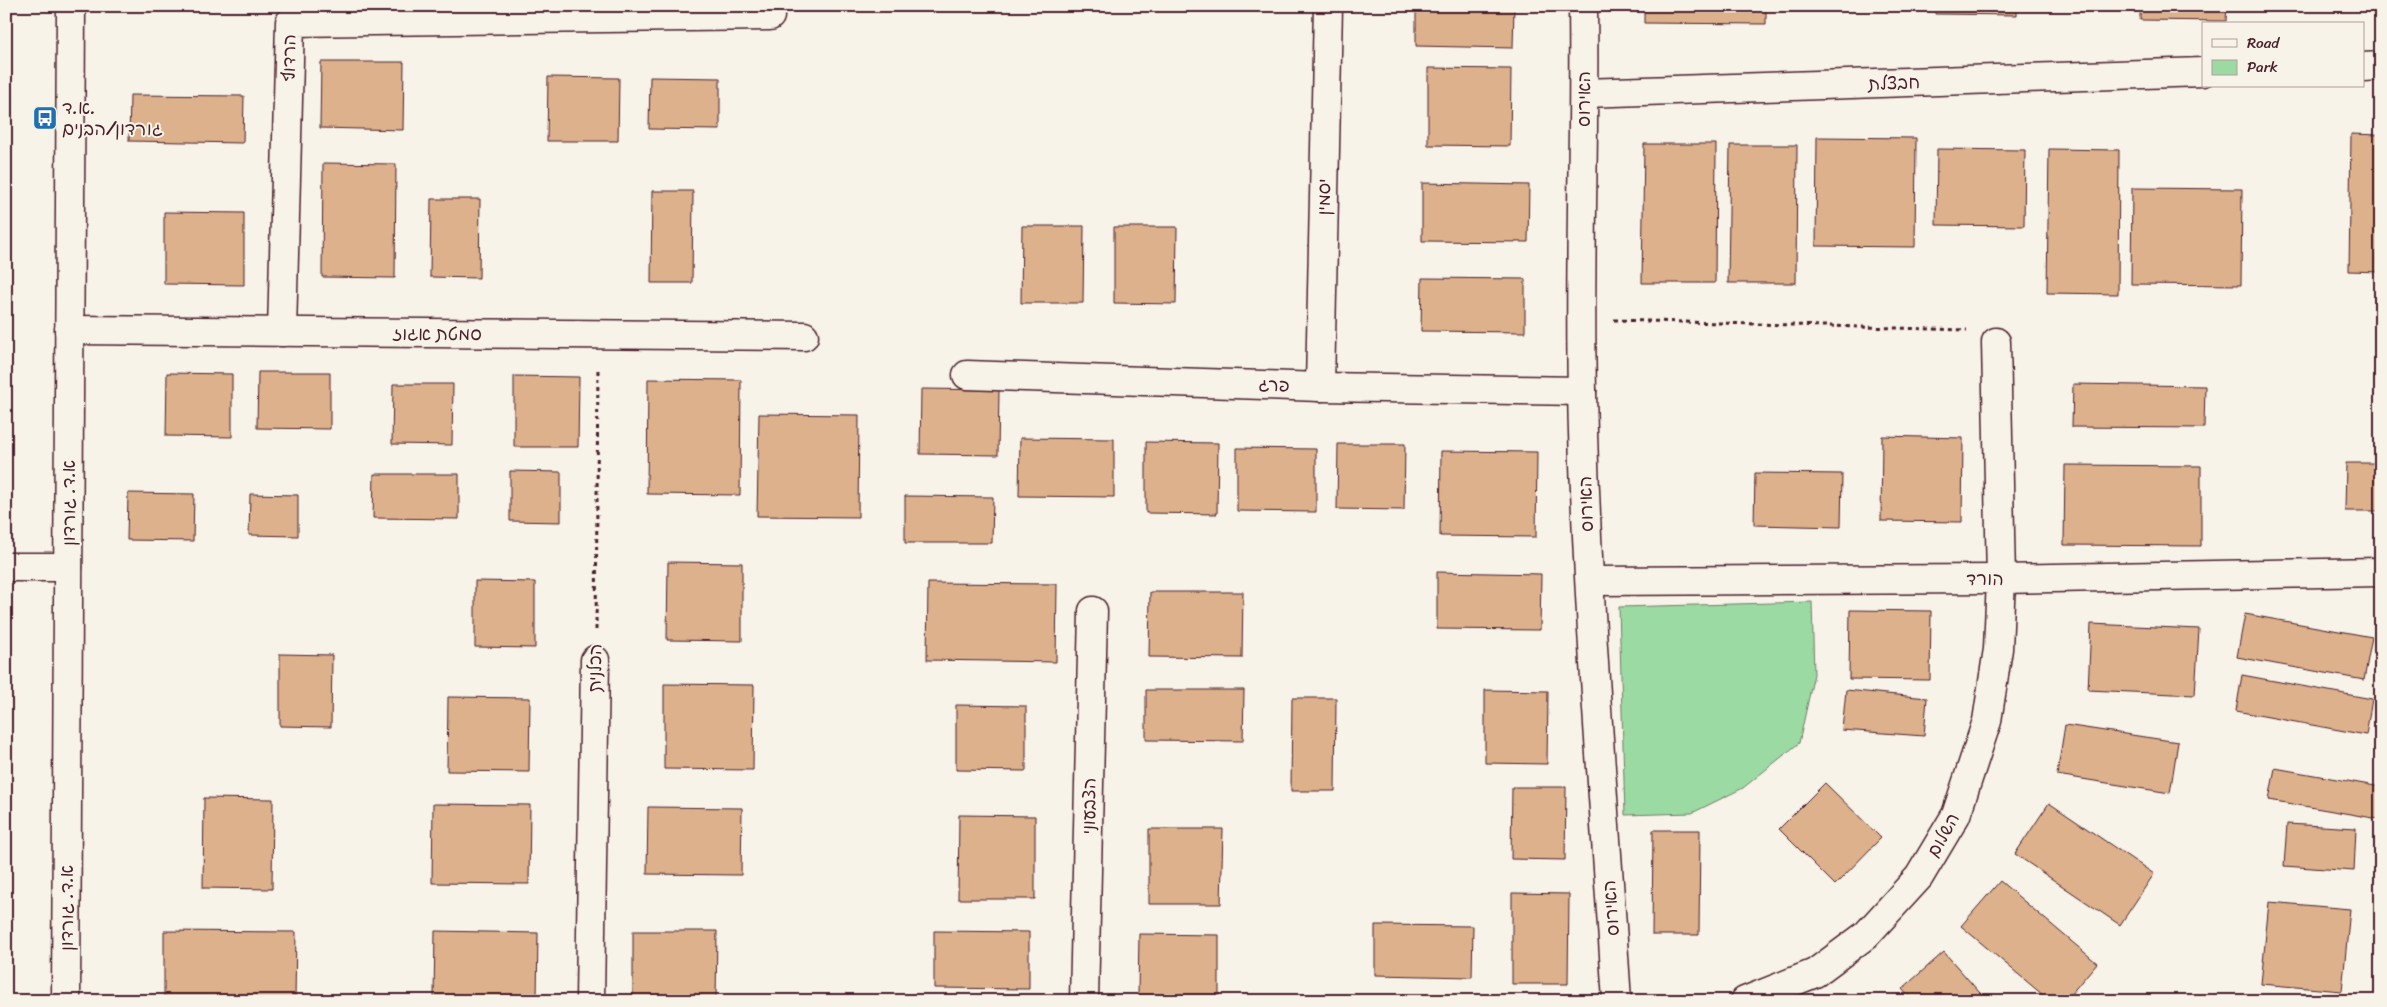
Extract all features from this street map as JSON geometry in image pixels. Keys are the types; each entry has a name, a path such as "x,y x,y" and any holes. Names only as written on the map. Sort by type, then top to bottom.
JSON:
{"street":[{"name":"א.ד. גורדון","path":"66,1001 71,6"},
{"name":"יסמין","path":"1320,387 1328,6"},
{"name":"האירוס","path":"1583,6 1582,391 1590,580 1617,1001"},
{"name":"הרדוף","path":"282,332 290,22 770,16"},
{"path":"2364,67 2381,66"},
{"name":"חבצלת","path":"1584,93 2202,72"},
{"name":"סמטת אגוז","path":"69,330 804,336"},
{"name":"השלום","path":"1745,1001 1815,973 1866,934 1919,877 1956,815 1987,720 1998,649 2001,579 1996,342"},
{"name":"פרג","path":"966,374 1320,387 1582,391"},
{"path":"6,567 68,567"},
{"name":"הורד","path":"1590,580 2001,579 2381,572"},
{"name":"הצבעוני","path":"1084,1001 1094,611"},
{"name":"הכלנית","path":"590,1001 595,660"}],"path":[{"path":"1582,320 1986,331 1996,342"},
{"name":"הכלנית","path":"595,660 599,335"}],"green space":[{"path":"1812,602 1814,674 1799,743 1743,788 1692,813 1625,815 1619,607"}],"building":[{"path":"1416,6 1514,6 1513,48 1416,46"},
{"path":"1644,6 1766,6 1766,24 1644,23"},
{"path":"1935,6 2017,6 2017,15 1935,14"},
{"path":"2055,6 2120,6 2120,9 2055,8"},
{"path":"2140,6 2227,6 2226,21 2140,20"},
{"path":"321,62 404,62 403,130 320,128"},
{"path":"1428,68 1511,69 1510,146 1428,145"},
{"path":"548,77 619,78 618,141 547,141"},
{"path":"650,77 720,78 720,130 649,129"},
{"path":"130,95 244,96 243,143 129,141"},
{"path":"2351,134 2381,135 2381,272 2349,271"},
{"path":"1817,137 1916,138 1915,247 1816,246"},
{"path":"1644,144 1716,144 1715,283 1642,283"},
{"path":"1730,145 1797,145 1796,283 1728,283"},
{"path":"1937,149 2025,150 2024,226 1936,225"},
{"path":"2049,149 2119,150 2118,294 2047,293"},
{"path":"323,163 396,164 395,278 322,277"},
{"path":"1422,183 1529,185 1528,242 1422,241"},
{"path":"2132,188 2242,189 2241,285 2131,284"},
{"path":"652,191 693,191 692,283 651,283"},
{"path":"431,199 480,199 479,278 430,277"},
{"path":"164,212 244,213 244,285 164,284"},
{"path":"1022,226 1084,226 1083,303 1021,303"},
{"path":"1114,227 1177,227 1176,304 1114,303"},
{"path":"1422,278 1525,279 1525,332 1421,331"},
{"path":"258,372 330,372 330,429 257,428"},
{"path":"167,373 232,374 232,437 166,436"},
{"path":"514,376 579,377 578,447 514,447"},
{"path":"648,379 741,380 740,495 647,494"},
{"path":"393,384 453,384 452,445 392,444"},
{"path":"2073,384 2205,386 2204,428 2072,427"},
{"path":"921,389 999,390 998,455 920,454"},
{"path":"759,414 859,415 858,517 757,516"},
{"path":"1882,436 1963,438 1962,522 1881,521"},
{"path":"1020,438 1114,439 1114,497 1019,496"},
{"path":"1146,442 1218,443 1217,514 1146,513"},
{"path":"1338,444 1405,444 1404,510 1337,509"},
{"path":"1237,448 1316,449 1316,512 1237,511"},
{"path":"1441,451 1537,452 1536,537 1440,536"},
{"path":"2346,463 2381,463 2381,511 2345,511"},
{"path":"2065,465 2201,466 2201,546 2064,545"},
{"path":"510,471 561,472 561,522 510,521"},
{"path":"1755,473 1842,474 1841,527 1754,525"},
{"path":"374,474 459,474 459,519 373,518"},
{"path":"128,493 194,494 193,541 127,540"},
{"path":"250,494 298,495 298,536 249,535"},
{"path":"905,496 993,497 992,543 905,543"},
{"path":"668,562 742,563 742,641 667,640"},
{"path":"1437,572 1541,574 1540,630 1437,629"},
{"path":"475,581 535,582 535,648 475,647"},
{"path":"928,583 1057,584 1056,662 927,660"},
{"path":"1150,592 1243,592 1242,658 1149,657"},
{"path":"1850,610 1931,611 1930,680 1849,679"},
{"path":"2245,614 2372,637 2364,680 2237,657"},
{"path":"2091,624 2199,629 2195,695 2088,690"},
{"path":"280,654 332,655 331,727 280,726"},
{"path":"2242,675 2372,699 2366,735 2236,711"},
{"path":"664,684 754,685 753,770 664,769"},
{"path":"1146,690 1244,690 1243,741 1146,740"},
{"path":"1485,690 1548,691 1547,764 1485,763"},
{"path":"1846,690 1927,698 1924,736 1842,730"},
{"path":"448,697 530,698 529,772 447,771"},
{"path":"1292,698 1336,698 1335,791 1291,791"},
{"path":"956,705 1026,706 1026,771 956,770"},
{"path":"2065,725 2178,742 2170,793 2057,775"},
{"path":"2275,768 2381,787 2379,819 2269,800"},
{"path":"1825,783 1881,838 1835,885 1779,829"},
{"path":"1512,787 1566,787 1565,860 1511,859"},
{"path":"204,798 273,799 272,889 203,888"},
{"path":"2049,803 2154,874 2120,925 2015,854"},
{"path":"433,804 530,805 529,884 432,883"},
{"path":"648,807 742,808 741,875 647,874"},
{"path":"959,815 1035,816 1035,899 958,899"},
{"path":"2287,824 2356,828 2354,871 2284,866"},
{"path":"1149,829 1223,829 1221,904 1149,904"},
{"path":"1653,830 1700,830 1699,935 1652,935"},
{"path":"2000,881 2097,963 2065,1001 2050,1001 1961,926"},
{"path":"1512,893 1569,894 1568,984 1512,984"},
{"path":"2269,902 2350,909 2342,991 2261,984"},
{"path":"1375,925 1473,926 1472,977 1375,975"},
{"path":"164,931 296,932 295,1001 164,999"},
{"path":"435,931 538,933 537,999 434,998"},
{"path":"633,931 717,931 716,1001 633,1001"},
{"path":"934,931 1029,932 1029,989 934,988"},
{"path":"1139,934 1219,935 1219,996 1138,995"},
{"path":"1944,952 1987,1001 1913,1001 1902,989"}],"place":[{"name":"א.ד. גורדון/הבנים","path":"45,118"}]}
